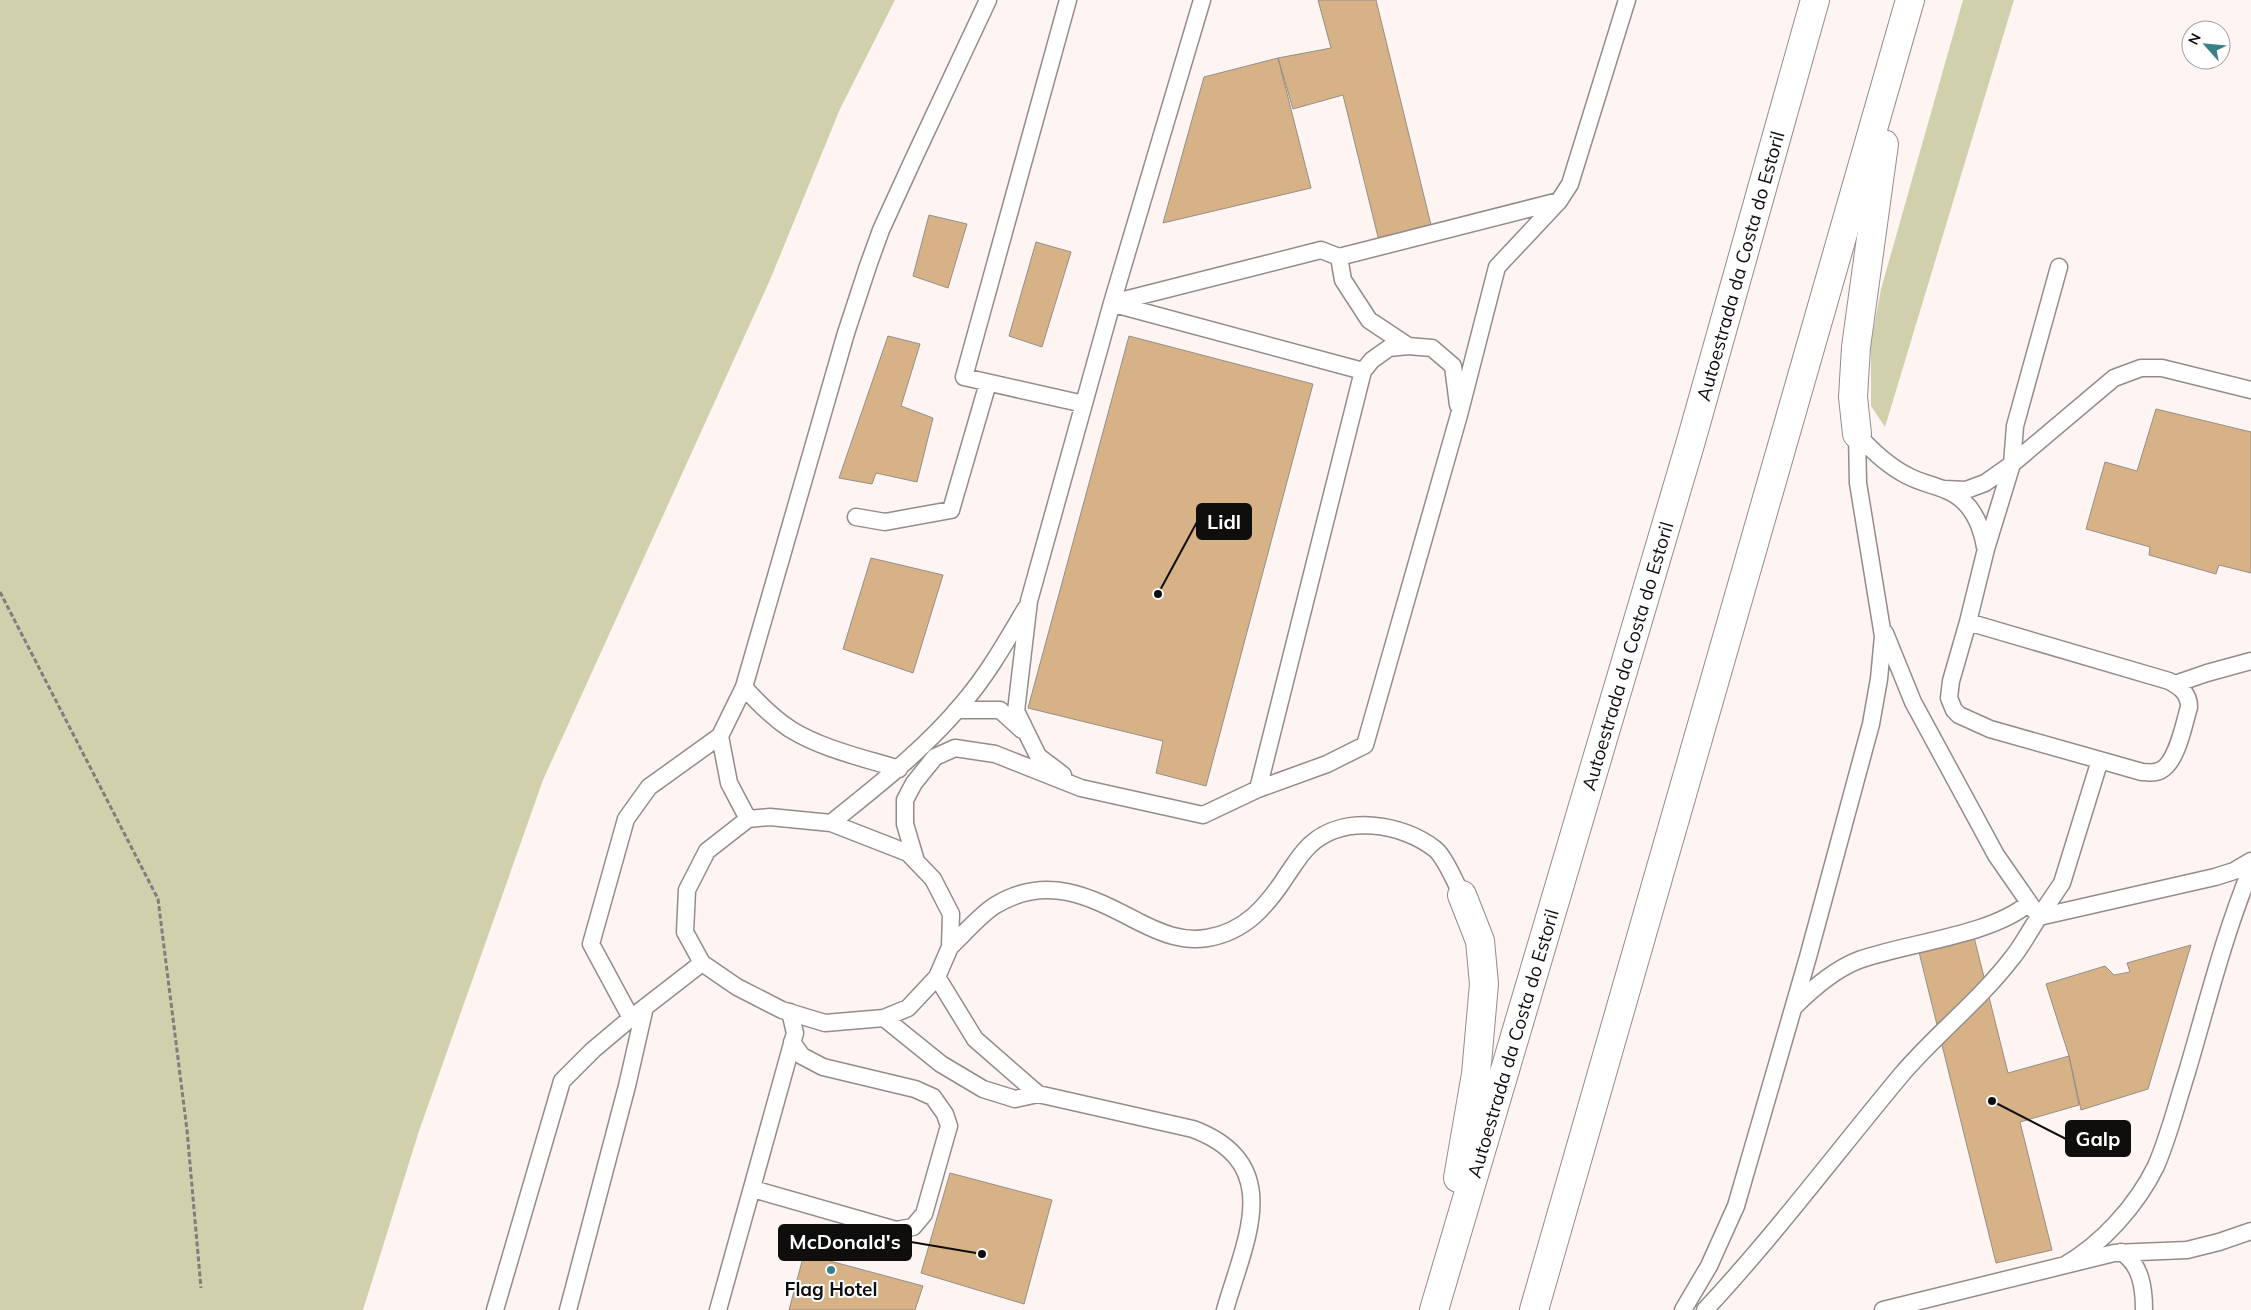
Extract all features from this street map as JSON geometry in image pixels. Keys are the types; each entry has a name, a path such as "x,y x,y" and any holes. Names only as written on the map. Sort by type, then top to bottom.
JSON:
{"highway":[{"name":"Autoestrada da Costa do Estoril","path":"1435,1307 1691,441 1815,0"},
{"path":"1534,1310 1910,0"},
{"path":"1857,434 1854,397 1858,326 1896,50"},
{"path":"1435,1307 1476,1074 1483,1003 1484,984 1480,940 1462,895"}],"lane":[{"path":"631,1018 591,944 626,819 649,787 720,736 744,687 846,333 868,266 910,168 988,0"},
{"path":"1068,0 964,377 1084,404"},
{"path":"1081,788 1038,756 1016,711 1029,601 1112,303 1202,0"},
{"path":"916,862 905,824 905,800 914,783 935,757 955,748 995,754 1081,788 1203,815 1258,788 1326,764 1365,745 1459,415 1497,267 1559,201 1570,184 1627,0"},
{"path":"1112,303 1321,250 1339,257 1559,201"},
{"path":"1339,257 1343,280 1369,320 1408,346"},
{"path":"1968,622 2175,684 2186,694 2189,707 2176,749 2168,765 2161,770 2149,772 1990,729 1966,719 1954,710 1949,698 1951,681 1986,549 2012,464 2015,426 2059,267"},
{"path":"1112,303 1363,372"},
{"path":"1258,788 1363,372 1372,360 1389,348 1408,346 1432,348 1453,366 1459,415"},
{"path":"1944,489 1966,490 1985,483 2012,464 2105,384 2134,369 2162,368 2251,390"},
{"path":"856,517 885,522 951,510 988,383"},
{"path":"1857,434 1882,458 1897,469 1915,480 1954,494 1971,510 1981,528 1986,549"},
{"path":"1682,1310 1709,1266 1736,1206 1871,724 1881,665 1881,622 1860,492 1857,434"},
{"path":"830,823 899,768 956,710 998,655 1029,601"},
{"path":"1881,622 1913,702 1996,855 2039,917"},
{"path":"2175,684 2251,661"},
{"path":"744,687 764,709 791,730 840,751 899,768"},
{"path":"956,710 1000,710 1027,734"},
{"path":"720,736 729,783 748,819"},
{"path":"1704,1310 1768,1239 1908,1068 1987,988 2013,957 2062,883 2100,760"},
{"path":"770,817 830,823 908,853 933,879 951,914 950,947 938,977 908,1008 884,1018 825,1023 782,1010 737,987 702,962 685,932 687,890 707,851 748,819 770,817"},
{"path":"950,947 993,907 1021,894 1051,890 1066,891 1092,898 1159,932 1178,938 1206,939 1223,935 1245,924 1258,914 1310,845 1324,835 1351,826 1382,826 1409,833 1437,850 1462,895"},
{"path":"2039,917 2214,877 2234,871 2251,861"},
{"path":"2065,1265 2078,1258 2102,1238 2140,1193 2155,1166 2175,1112 2236,904 2251,869"},
{"path":"1793,1008 1824,980 1858,960 1992,924 2017,912 2030,903"},
{"path":"495,1310 556,1097 565,1077 631,1018 702,962"},
{"path":"938,977 976,1039 1038,1094"},
{"path":"568,1310 627,1086 645,1007"},
{"path":"718,1310 795,1033 790,1012"},
{"path":"884,1018 942,1064 984,1089 1015,1099 1038,1094 1193,1129 1218,1140 1235,1156 1247,1176 1253,1197 1250,1224 1225,1310"},
{"path":"753,1189 896,1230 913,1227 924,1214 949,1126 945,1114 933,1097 915,1089 824,1067 802,1056 792,1042"},
{"path":"1883,1310 2121,1252 2187,1250 2220,1242 2251,1231"},
{"path":"2121,1252 2130,1257 2135,1265 2143,1288 2144,1310"}],"path":[{"path":"0,592 158,900 187,1130 201,1288"}],"green space":[{"path":"0,0 895,0 840,109 770,280 543,780 419,1131 363,1310 0,1310"},
{"path":"1963,0 2014,0 1885,427 1871,406 1871,343 1881,289"}],"building":[{"path":"1318,0 1376,0 1432,229 1379,241 1343,95 1293,109 1278,58 1331,48"},
{"path":"1278,58 1311,188 1163,223 1204,77"},
{"path":"929,215 967,224 948,288 913,276"},
{"path":"1036,242 1071,252 1042,347 1009,336"},
{"path":"888,336 920,344 901,406 933,418 917,482 876,473 872,484 839,478"},
{"path":"1129,336 1313,384 1206,786 1156,773 1163,741 1028,708"},
{"path":"2156,409 2251,432 2251,573 2219,565 2216,574 2149,555 2150,547 2086,529 2105,462 2137,471"},
{"path":"871,558 943,575 913,673 843,649"},
{"path":"1972,929 2008,1073 2069,1056 2079,1105 2020,1122 2052,1250 1996,1263 1917,944"},
{"path":"2191,945 2148,1089 2081,1110 2069,1056 2046,984 2105,966 2114,975 2130,972 2127,963"},
{"path":"950,1173 1052,1200 1024,1304 921,1273"},
{"name":"Flag Hotel","path":"804,1254 923,1286 915,1310 789,1310"}],"place":[{"name":"Lidl","path":"1158,594"},
{"name":"Galp","path":"1992,1101"},
{"name":"McDonald's","path":"982,1254"},
{"name":"Flag Hotel","path":"831,1270"}]}
